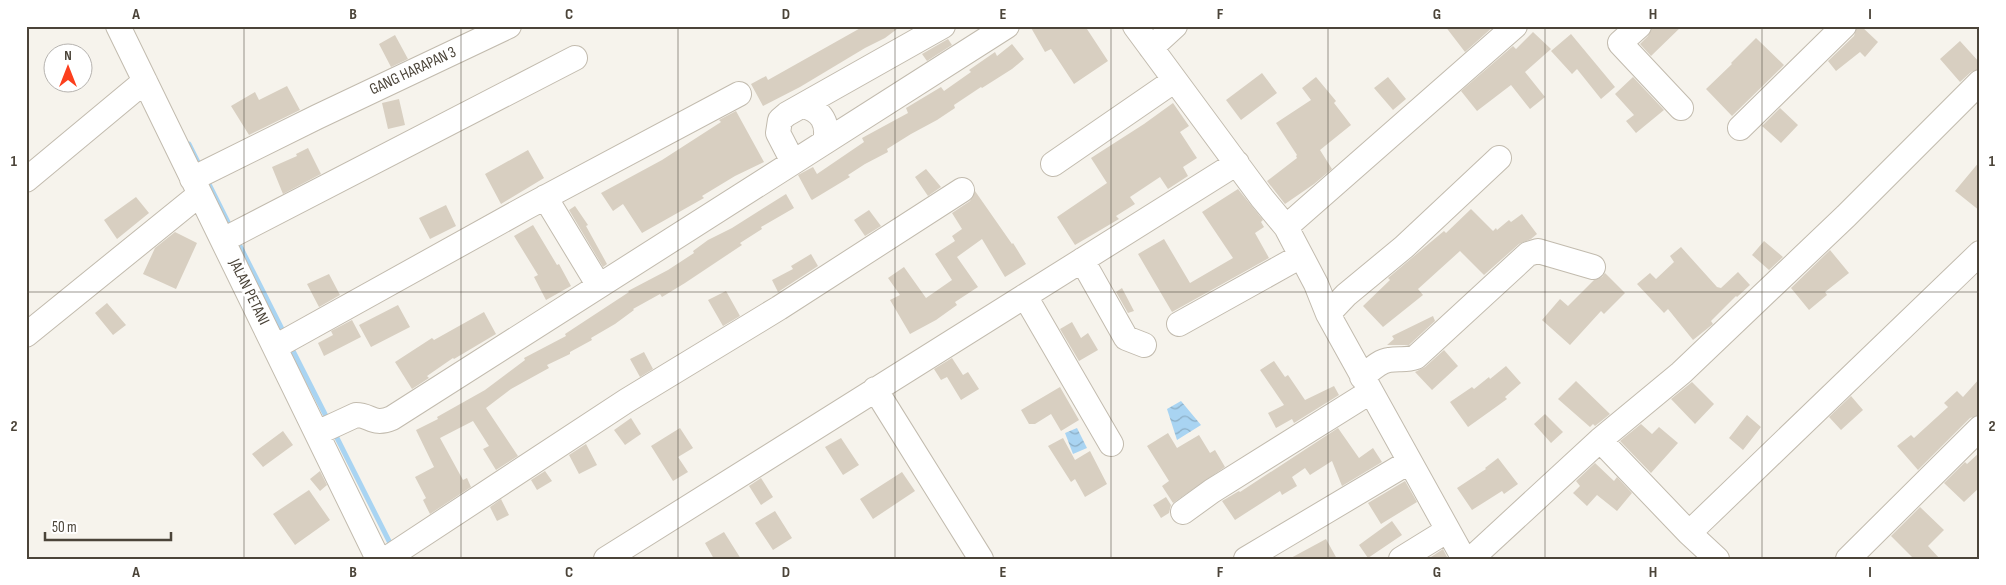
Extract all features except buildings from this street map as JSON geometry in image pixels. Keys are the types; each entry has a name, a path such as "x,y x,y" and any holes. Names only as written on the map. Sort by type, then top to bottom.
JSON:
{"street":[{"name":"JALAN PETANI","path":"118,26 144,81 234,235 280,345 322,431 378,559"},
{"name":"GANG HARAPAN 3","path":"26,335 201,180 318,117 509,26"},
{"path":"793,162 778,133 780,120 787,114 943,26"},
{"path":"322,431 356,415 362,415 370,420 380,422 392,418 1007,26"},
{"path":"1135,26 1286,227 1316,284 1328,314 1464,559"},
{"path":"1151,48 1175,26"},
{"path":"1286,227 1515,26"},
{"path":"1639,26 1620,43 1681,108"},
{"path":"1740,128 1844,26"},
{"path":"234,235 575,58"},
{"path":"1053,164 1176,80"},
{"path":"26,180 144,81"},
{"path":"1471,559 1600,440 1681,372 1846,216 1980,82"},
{"path":"280,345 545,198 739,94"},
{"path":"803,106 812,108 824,119 825,142"},
{"path":"1328,314 1346,295 1404,247 1499,158"},
{"path":"606,559 1237,163"},
{"path":"394,553 626,401 779,308 962,190"},
{"path":"545,198 599,286"},
{"path":"1183,512 1366,384 1382,362 1406,360 1416,357 1528,254 1538,252 1593,267"},
{"path":"1689,533 1980,253"},
{"path":"1179,324 1301,256"},
{"path":"1082,260 1126,338 1144,345"},
{"path":"1025,296 1111,444"},
{"path":"875,389 981,559"},
{"path":"1848,559 1980,428"},
{"path":"1600,440 1689,533 1717,559"},
{"path":"1246,559 1409,462"},
{"path":"1402,559 1448,530"}],"water":[{"path":"1181,401 1201,425 1177,440 1167,409"},
{"path":"1077,428 1087,448 1073,454 1065,433"}],"waterway":[{"path":"189,144 201,168"},
{"path":"207,180 231,228"},
{"path":"237,240 285,335"},
{"path":"290,345 328,420"},
{"path":"334,432 392,547"}]}
